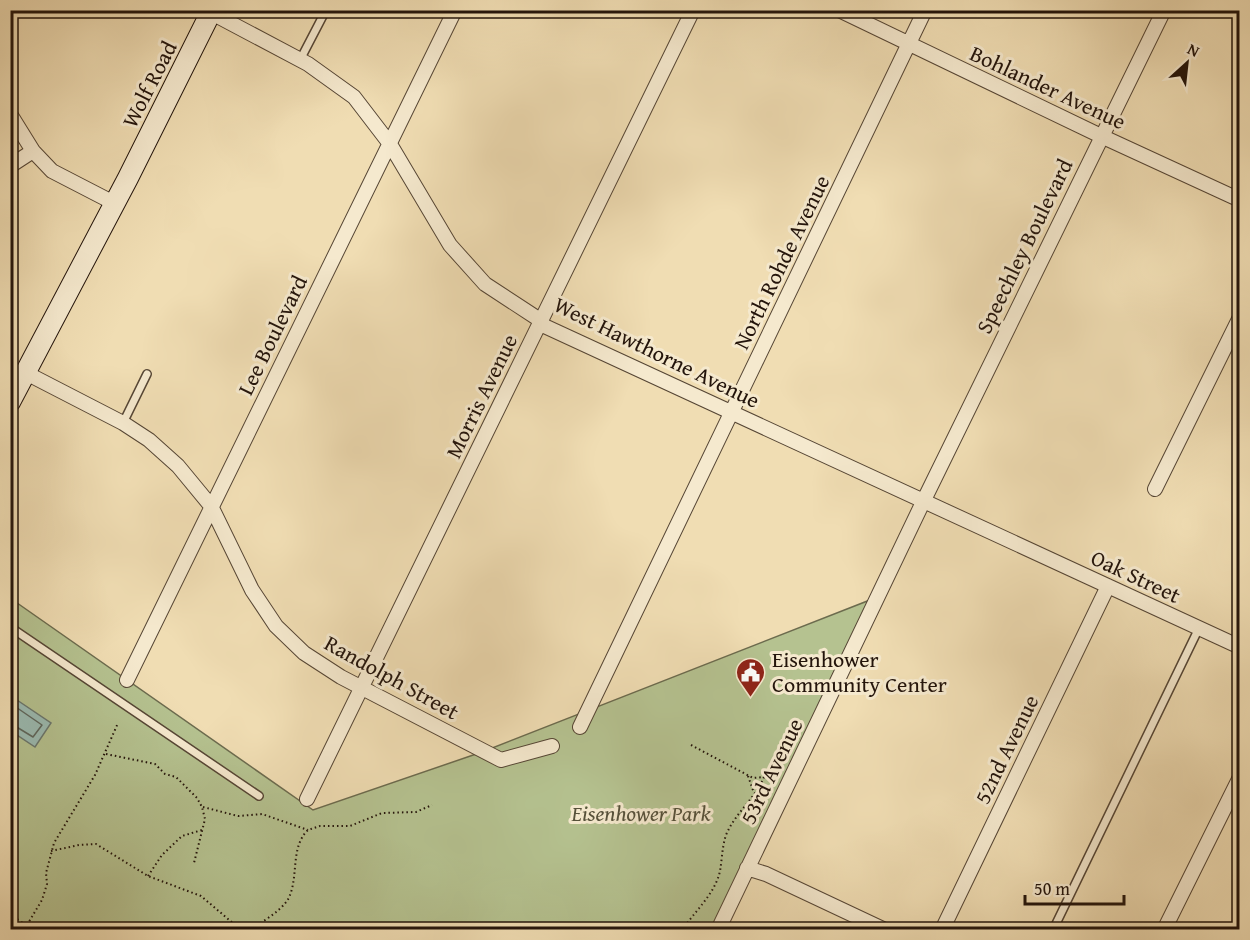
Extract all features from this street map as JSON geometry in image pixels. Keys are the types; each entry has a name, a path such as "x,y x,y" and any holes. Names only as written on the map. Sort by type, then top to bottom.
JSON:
{"main road":[{"name":"Wolf Road","path":"10,402 128,178 210,11"}],"street":[{"name":"Lee Boulevard","path":"127,680 455,10"},
{"name":"Morris Avenue","path":"307,799 693,10"},
{"name":"Bohlander Avenue","path":"839,10 1239,200"},
{"name":"North Rohde Avenue","path":"580,727 925,10"},
{"name":"Speechley Boulevard","path":"924,500 1164,10"},
{"name":"West Hawthorne Avenue","path":"210,11 300,60 354,97 390,144 450,245 485,284 540,320 540,324 1015,543"},
{"path":"10,114 33,151 52,171 114,203"},
{"path":"10,166 33,151"},
{"path":"1155,489 1239,317"},
{"name":"Randolph Street","path":"26,373 123,423 149,440 178,466 211,506 252,590 276,626 304,653 341,677 501,760 552,746"},
{"name":"53rd Avenue","path":"718,930 924,500"},
{"name":"Oak Street","path":"1015,543 1239,647"},
{"name":"52nd Avenue","path":"942,930 1108,586"},
{"path":"1164,930 1239,777"},
{"path":"747,868 766,874 885,930"}],"lane":[{"path":"300,60 326,10"},
{"path":"123,423 147,374"},
{"path":"10,627 259,795"},
{"path":"1053,930 1199,628"}],"path":[{"path":"27,925 42,900 47,884 46,873 51,851 106,754 118,723"},
{"path":"691,745 748,776 764,777"},
{"path":"106,754 155,764 165,774 176,777 197,798 205,819 194,863"},
{"path":"682,930 703,904 716,881 726,835 758,791 775,758"},
{"path":"748,776 753,795"},
{"path":"202,807 238,816 262,814 308,830 320,826 350,826 382,813 416,812 432,806"},
{"path":"148,876 162,855 182,836 202,830"},
{"path":"249,930 278,910 288,899 295,873 298,847 308,830"},
{"path":"51,851 96,843 148,876 201,896 241,930"},
{"path":"10,914 33,930"}],"green space":[{"name":"Eisenhower Park","path":"10,598 313,810 482,752 870,600 713,929 11,930"}],"water":[{"path":"11,696 51,723 35,747 11,731"}],"place":[{"name":"Eisenhower Community Center","path":"751,698"}]}
